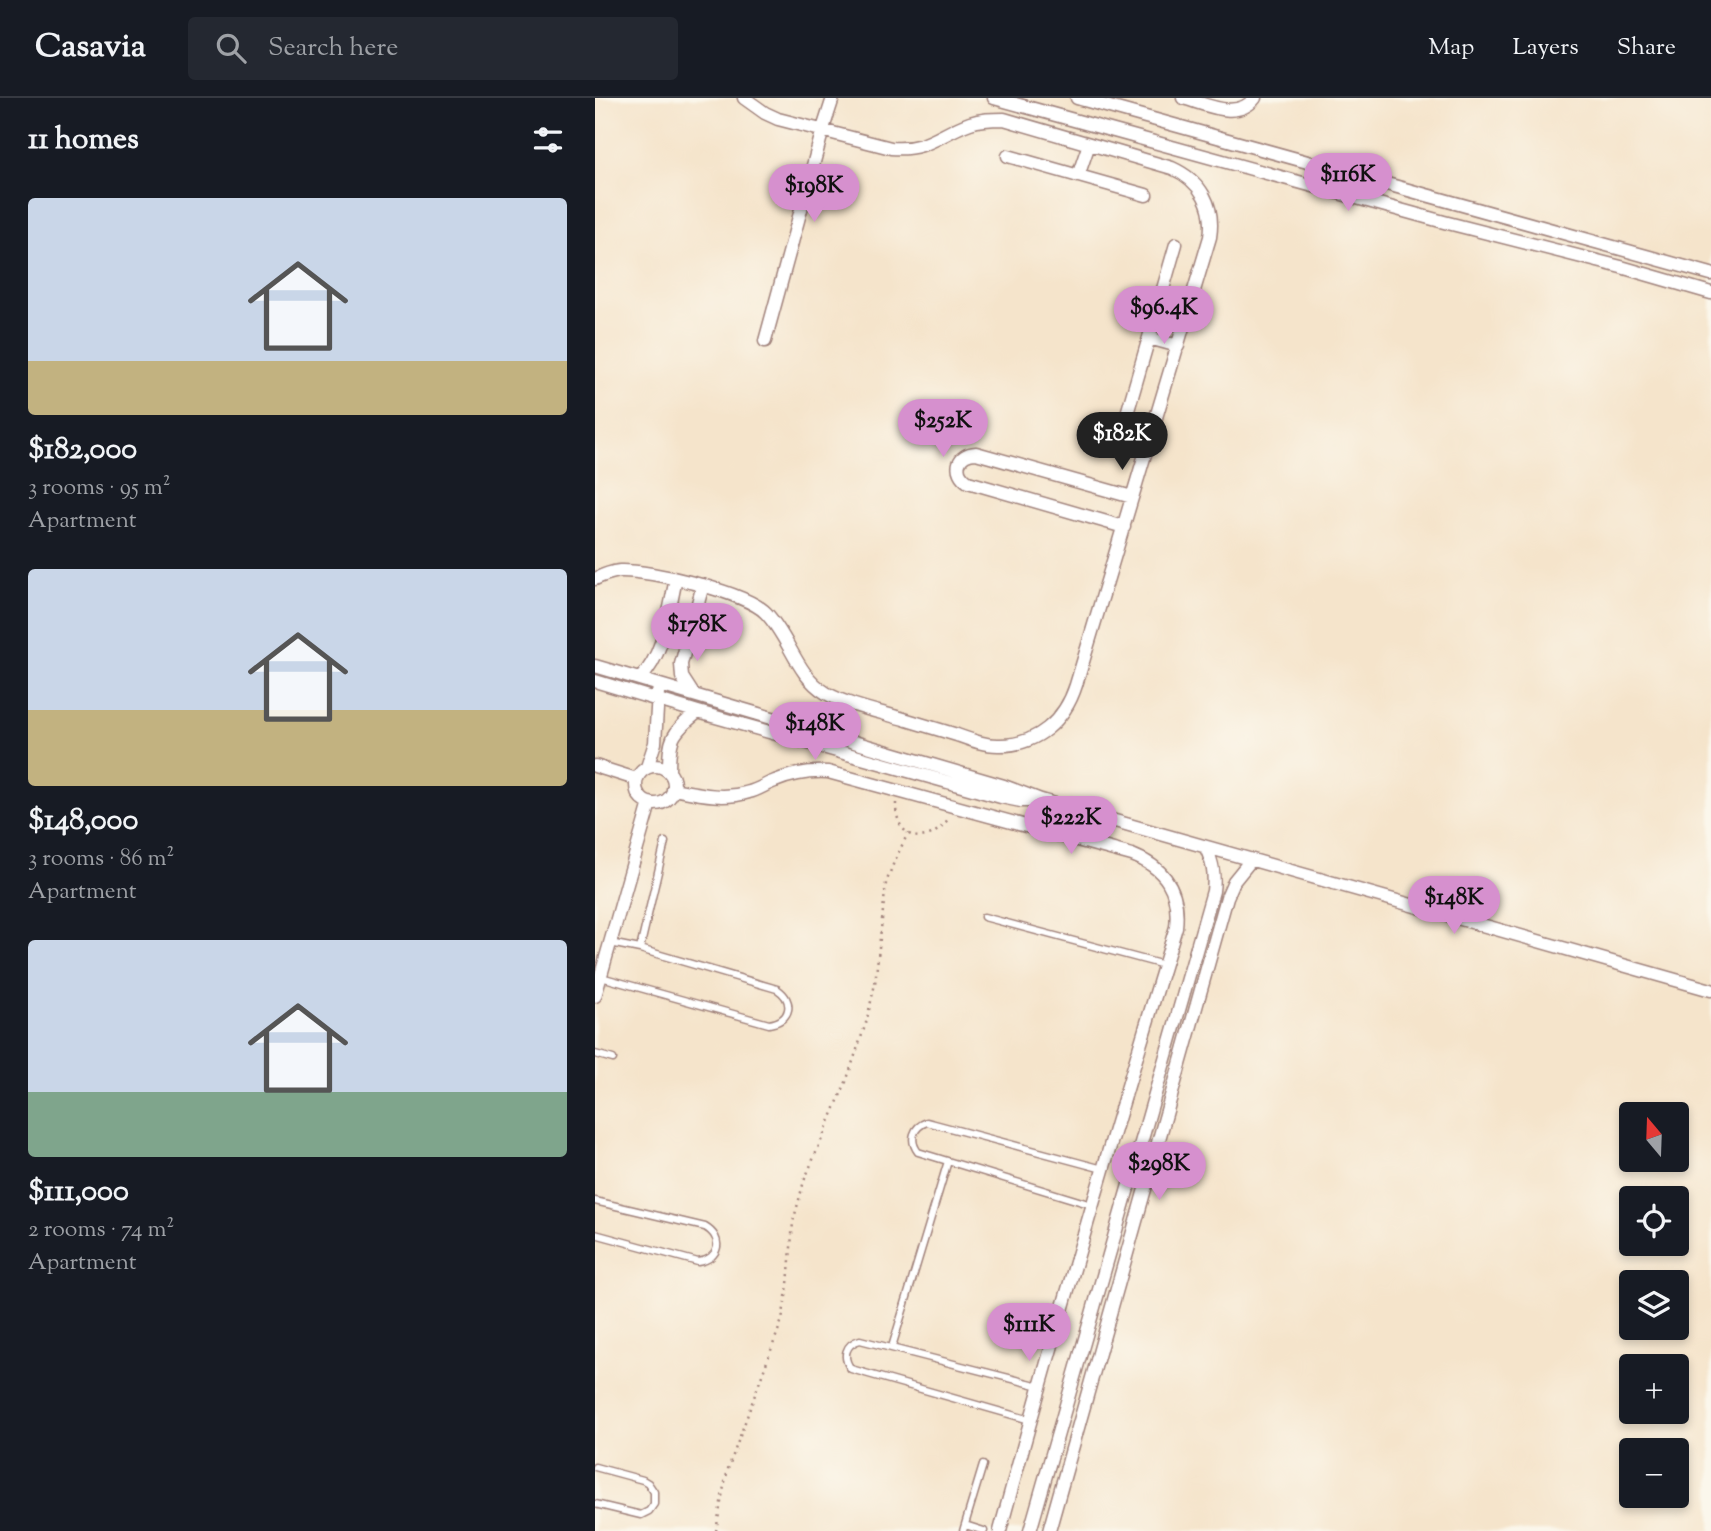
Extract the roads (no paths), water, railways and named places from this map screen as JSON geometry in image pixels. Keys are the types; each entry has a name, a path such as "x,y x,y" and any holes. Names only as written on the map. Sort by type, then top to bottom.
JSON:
{"street":[{"path":"595,579 621,571 644,573 703,585 741,598 767,614 808,678 832,696 985,744 1011,745 1037,736 1058,720 1072,698 1210,237 1212,218 1207,200 1196,184 1181,172 1016,122 992,118 968,123 923,146 902,149 881,146 772,116 744,98"},
{"path":"765,341 833,98"},
{"path":"994,98 1711,293"},
{"path":"1077,98 1711,274"},
{"path":"1183,98 1233,111 1245,108 1255,98"},
{"path":"1078,176 1089,144"},
{"path":"1008,156 1146,195"},
{"path":"1120,438 1176,244"},
{"path":"1149,338 1178,346"},
{"path":"1124,527 968,482 960,473 960,461 969,453 976,453 1132,497"},
{"path":"640,679 657,653 676,579"},
{"path":"693,694 683,677 681,664 703,585"},
{"path":"595,666 1206,848 1711,990"},
{"path":"595,681 1001,797 1021,801 1041,800"},
{"path":"659,685 655,743 647,767 636,779 638,792 650,803 662,802 671,794 674,783 669,772 671,740 680,727 698,712"},
{"path":"595,766 636,779"},
{"path":"647,767 659,766 669,772"},
{"path":"673,789 723,797 750,792 787,777 815,771 842,775 1132,855 1156,867 1172,888 1178,914 1176,927 1092,1205 1000,1531"},
{"path":"595,996 650,803"},
{"path":"1030,1531 1213,891 1213,865 1206,848"},
{"path":"1049,1531 1227,897 1234,881 1251,860"}],"lane":[{"path":"640,949 665,842"},
{"path":"984,917 1164,965"},
{"path":"601,977 769,1024 782,1020 789,1007 785,996 777,989 640,949 610,943"},
{"path":"595,1054 613,1059"},
{"path":"1092,1205 918,1152 913,1144 913,1134 918,1126 927,1122 1103,1169"},
{"path":"892,1347 948,1161"},
{"path":"595,1200 705,1227 714,1234 717,1245 711,1258 698,1262 595,1234"},
{"path":"1030,1420 851,1369 846,1361 846,1352 851,1344 860,1340 1040,1386"},
{"path":"983,1465 964,1528 984,1531"},
{"path":"595,1467 643,1480 652,1487 655,1498 652,1508 641,1515 595,1504"}]}
